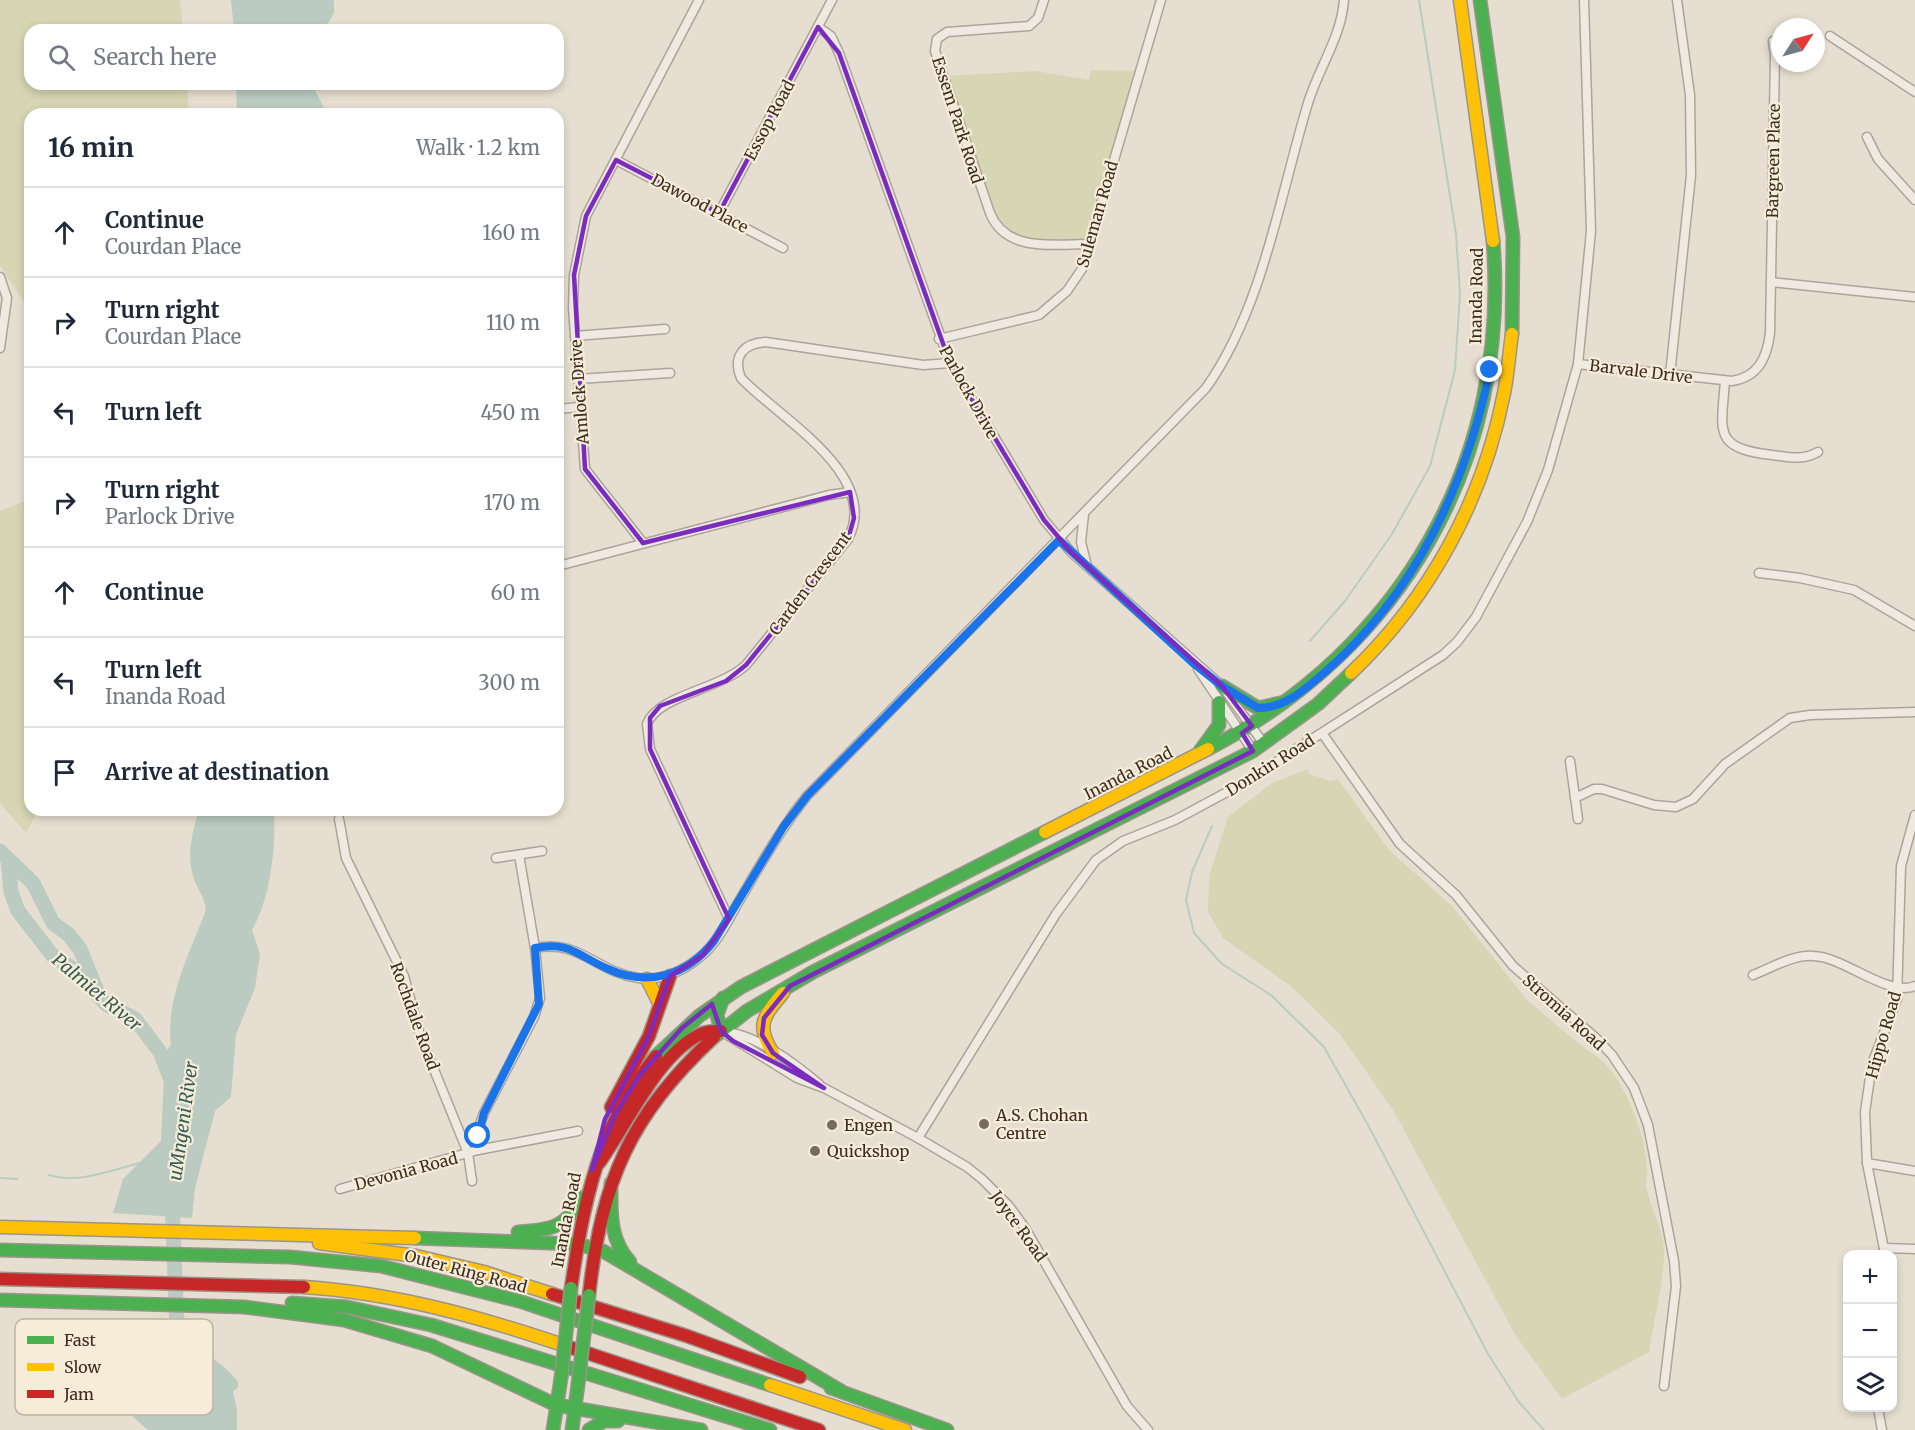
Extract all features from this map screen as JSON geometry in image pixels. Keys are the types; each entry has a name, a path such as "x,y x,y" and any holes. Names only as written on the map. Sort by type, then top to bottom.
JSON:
{"main road":[{"name":"Inanda Road","path":"554,1430 576,1244 584,1197 592,1170 616,1113 639,1076 682,1028 724,997 1247,730 1290,701 1352,647 1389,603 1416,564 1438,525 1460,477 1483,404 1495,326 1495,262 1460,0"},
{"name":"Inanda Road","path":"572,1430 600,1216 611,1183 633,1139 655,1104 685,1067 721,1031 757,1004 1258,747 1337,688 1375,652 1404,617 1457,534 1493,443 1513,351 1516,273 1509,192 1480,0"},
{"path":"1222,686 1258,708 1290,701"},
{"path":"1193,759 1215,734 1220,716 1219,702"},
{"path":"592,1170 592,1159 605,1119 649,1036 670,976"},
{"path":"647,979 659,1003"},
{"path":"773,1053 762,1035 761,1024 772,1005 790,986"},
{"path":"592,1170 606,1155 658,1074 700,1034 711,1029 721,1031 717,1015 724,997"},
{"path":"611,1183 613,1237 624,1257 638,1269"},
{"path":"291,1237 443,1236 552,1230 571,1218 584,1197"},
{"path":"1,1227 242,1232 416,1256 484,1272 687,1336 947,1430"},
{"path":"443,1236 576,1244 594,1248 638,1269 841,1391"},
{"name":"Outer Ring Road","path":"1,1250 290,1257 381,1266 489,1293 905,1430"},
{"path":"1,1279 290,1286 351,1290 398,1298 488,1320 819,1430"},
{"path":"1,1300 289,1308 347,1307 431,1325 770,1430"},
{"path":"289,1308 344,1320 432,1346 556,1405 701,1430"},
{"path":"589,1430 604,1421 642,1420"}],"street":[{"name":"Amlock Drive","path":"643,543 585,469 575,336 574,274 586,216 699,0"},
{"path":"818,27 832,0"},
{"name":"Essem Park Road","path":"1044,0 1040,14 1029,26 946,32 937,39 935,51 990,213 998,228 1007,236 1030,244 1089,244"},
{"name":"Suleman Road","path":"939,339 1034,317 1046,310 1076,281 1161,0"},
{"path":"535,948 563,945 609,970 647,979 670,976 702,956 729,918 784,826 807,796 1199,395 1220,368 1235,340 1280,209 1309,100 1337,34 1344,0"},
{"name":"Barvale Drive","path":"1584,0 1591,231 1578,364 1725,381 1747,377 1763,361 1770,333 1771,282"},
{"path":"1670,375 1691,175 1690,95 1677,0"},
{"name":"Essop Road","path":"719,213 818,27"},
{"name":"Parlock Drive","path":"818,27 831,36 839,53 939,339 950,363 1044,520 1059,540 1193,663 1222,686 1258,747"},
{"path":"1830,36 1915,92"},
{"name":"Bargreen Place","path":"1771,282 1775,72"},
{"path":"1867,137 1878,159 1915,200"},
{"name":"Dawood Place","path":"616,160 783,248"},
{"path":"0,277 7,298 0,348"},
{"path":"1771,282 1915,297"},
{"path":"575,336 665,329"},
{"name":"Carden Crescent","path":"729,918 650,749 647,724 653,712 660,706 726,681 746,665 848,538 854,518 846,479 831,458 741,378 737,363 743,350 758,342 766,342 923,365 950,363"},
{"name":"Donkin Road","path":"918,1138 1056,914 1096,860 1123,841 1202,807 1322,733 1443,655 1472,623 1530,514 1548,470 1578,364"},
{"path":"578,379 670,373"},
{"path":"1725,381 1722,422 1732,446 1744,452 1798,459 1818,452"},
{"path":"564,408 580,407"},
{"path":"564,564 829,495 850,492"},
{"path":"1084,513 1081,542 1087,566"},
{"path":"1759,573 1800,578 1854,590 1915,626"},
{"name":"Parlock Drive","path":"1193,663 1219,702 1247,730"},
{"path":"1575,798 1594,789 1602,789 1654,805 1676,807 1693,800 1719,769 1790,718 1810,715 1915,712"},
{"name":"Stromia Road","path":"1322,733 1400,844 1456,896 1513,966 1605,1047 1634,1088 1648,1125 1674,1261 1676,1286 1664,1386"},
{"path":"1570,761 1578,819"},
{"name":"Hippo Road","path":"1885,1250 1867,1163 1865,1122 1870,1068 1896,1002 1901,866 1915,818"},
{"name":"Rochdale Road","path":"339,819 346,858 404,976 420,1035 468,1154 472,1181"},
{"path":"496,858 542,851"},
{"path":"478,1150 480,1124 484,1113 539,1004 535,948 519,855"},
{"path":"1753,975 1796,958 1817,956 1904,989 1915,986"},
{"name":"Joyce Road","path":"721,1031 739,1033 802,1069 824,1088"},
{"name":"Joyce Road","path":"721,1031 733,1041 797,1078 824,1088 967,1167 1009,1206 1041,1254 1127,1406 1148,1430"},
{"name":"Devonia Road","path":"340,1189 478,1150 578,1131"},
{"path":"1867,1163 1915,1171"},
{"path":"1897,1250 1915,1249"},
{"path":"1879,1412 1882,1430"}],"highlighted area":[{"path":"818,27 839,53 950,363 1044,520 1071,552 1222,686 1252,726 1242,733 1253,751 790,986 764,1018 762,1035 773,1053 824,1088 733,1041 721,1031 712,1004 682,1028 639,1076 616,1113 592,1170 605,1119 649,1036 670,976 702,956 729,919 650,749 650,718 660,706 726,681 746,665 848,539 854,518 850,492 643,543 585,469 574,275 586,216 616,160 719,213"}],"green space":[{"path":"0,0 180,0 182,24 24,24 24,90 187,90 189,108 24,108 24,302 0,266"},
{"path":"1091,70 1140,71 1089,243 1053,242 1031,238 998,225 943,76 1036,71 1089,80"},
{"path":"24,501 24,816 35,816 26,833 0,803 0,511"},
{"path":"1308,769 1309,774 1331,781 1338,779 1389,850 1452,906 1528,1001 1588,1051 1600,1058 1611,1070 1630,1102 1646,1155 1648,1196 1661,1230 1664,1248 1662,1281 1649,1352 1562,1399 1516,1336 1393,1110 1339,1033 1292,987 1223,938 1208,912 1209,876 1228,817 1272,783"}],"water":[{"path":"231,0 334,0 334,13 328,24 233,24"},
{"path":"236,90 315,90 324,108 237,108"},
{"path":"197,816 274,816 271,872 264,903 252,930 260,954 255,988 236,1034 231,1097 215,1111 195,1188 192,1218 113,1213 123,1179 161,1141 165,1053 171,1045 170,1028 175,994 206,910 190,861 192,836"},
{"path":"213,1358 238,1382 238,1387 233,1392 237,1410 237,1430 148,1430 132,1415 213,1415"}],"waterway":[{"path":"1310,641 1345,601 1392,534 1430,466 1455,370 1460,294 1456,234 1419,0"},
{"path":"1212,826 1192,872 1186,900 1194,933 1222,964 1271,995 1324,1047 1368,1125 1488,1354 1518,1401 1544,1430"},
{"name":"Palmiet River","path":"0,851 8,859 11,892 18,911 53,956 75,970 106,1004 135,1019 160,1052 172,1082"},
{"path":"8,859 33,883 53,923 69,935 80,949 96,988"},
{"path":"49,1175 84,1177 140,1163"},
{"path":"0,1178 17,1179"},
{"name":"uMngeni River","path":"172,1197 177,1319"}],"traffic: fast":[{"path":"1480,0 1513,237 1512,334"},
{"path":"1208,749 1277,707 1337,658 1388,602 1430,539 1462,471 1483,398 1494,321 1493,241"},
{"path":"714,1037 747,1011 813,972 1253,751 1318,704 1351,673"},
{"path":"1222,686 1258,708 1280,703"},
{"path":"1200,751 1219,725 1219,702"},
{"path":"656,1056 699,1016 741,987 1045,832"},
{"path":"721,1031 717,1015 723,998"},
{"path":"611,1183 611,1215 615,1235 630,1262"},
{"path":"518,1232 540,1230 557,1225 571,1215 584,1197"},
{"path":"415,1238 577,1244 603,1251 841,1391"},
{"path":"0,1250 290,1257 381,1266 519,1301 770,1385"},
{"path":"561,1378 571,1288"},
{"path":"578,1384 589,1295"},
{"path":"0,1300 244,1307 344,1320 432,1346 556,1405 701,1430"},
{"path":"292,1303 347,1307 431,1325 770,1430"},
{"path":"553,1430 561,1378"},
{"path":"572,1430 578,1384"},
{"path":"831,1388 947,1430"},
{"path":"589,1430 604,1421 618,1421"}],"traffic: slow":[{"path":"1460,0 1493,241"},
{"path":"1351,673 1379,644 1429,580 1467,509 1495,433 1505,386 1512,334"},
{"path":"1045,832 1208,749"},
{"path":"647,979 659,1003"},
{"path":"773,1053 764,1035 764,1021 783,993"},
{"path":"0,1227 415,1238"},
{"path":"319,1243 416,1256 484,1272 552,1294"},
{"path":"304,1287 371,1295 437,1308 502,1325 566,1346"},
{"path":"770,1385 905,1430"}],"traffic: jam":[{"path":"611,1107 649,1036 670,976"},
{"path":"599,1163 645,1091 672,1056 687,1042 703,1033 721,1031"},
{"path":"589,1295 602,1217 624,1153 660,1095 714,1037"},
{"path":"571,1288 588,1195 607,1137 636,1082 656,1056"},
{"path":"0,1279 304,1287"},
{"path":"552,1294 687,1336 800,1377"},
{"path":"566,1346 819,1430"}],"place":[{"name":"A.S. Chohan Centre","path":"984,1124"},
{"name":"Engen","path":"832,1125"},
{"name":"Quickshop","path":"815,1151"}],"route":[{"path":"478,1136 484,1113 539,1004 540,992 535,948 563,945 609,970 647,979 670,976 702,956 729,918 784,826 807,796 1059,540 1148,619 1193,663 1222,686 1258,708 1290,701 1352,647 1389,603 1425,549 1449,504 1472,446 1490,370"}]}
